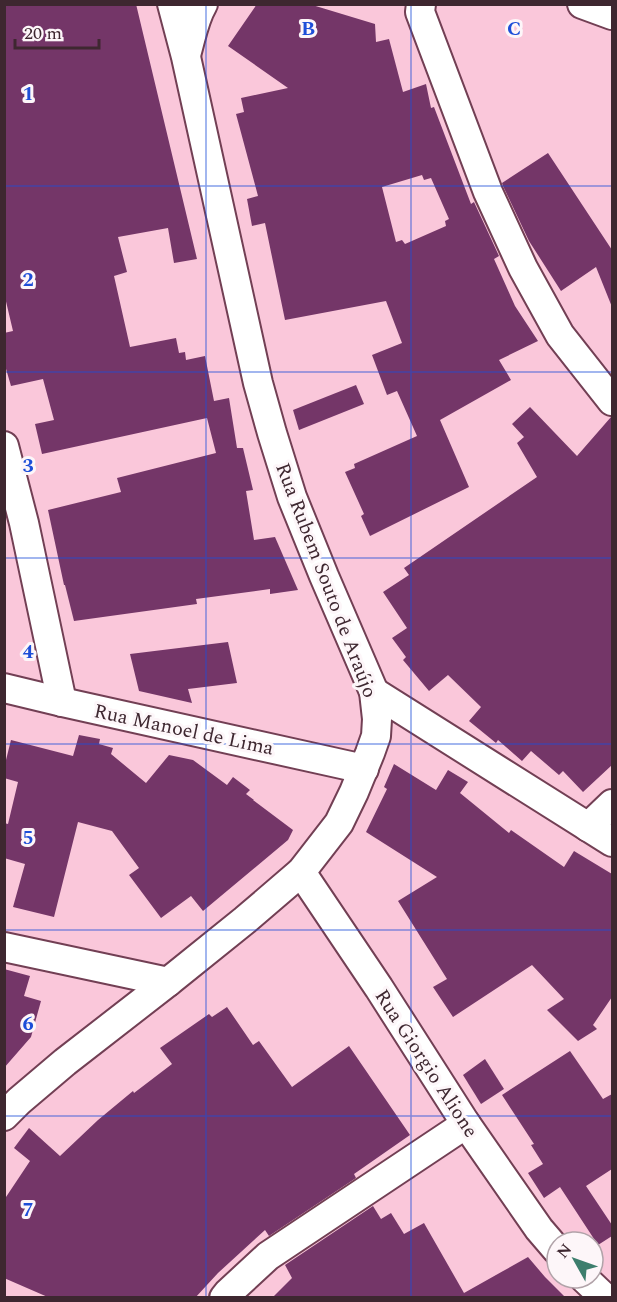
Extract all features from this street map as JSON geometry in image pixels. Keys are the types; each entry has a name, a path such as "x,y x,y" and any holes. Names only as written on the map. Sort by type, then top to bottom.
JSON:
{"street":[{"name":"Rua Rubem Souto de Araújo","path":"4,1116 65,1062 168,982 301,873 339,823 364,769 376,736 374,692 292,497 272,433 258,382 186,57 172,4"},
{"path":"186,57 195,24 204,4"},
{"path":"582,4 612,15"},
{"path":"413,7 488,192 523,268 560,335 612,401"},
{"path":"4,446 24,523 62,702"},
{"name":"Rua Manoel de Lima","path":"4,688 364,769"},
{"path":"374,692 612,842"},
{"path":"588,827 612,804"},
{"name":"Rua Giorgio Alione","path":"301,873 379,988 466,1124 545,1236"},
{"path":"4,947 168,982"},
{"path":"224,1298 268,1256 466,1124"}],"building":[{"path":"4,4 136,4 197,259 174,263 168,228 118,237 127,272 114,276 130,347 176,338 179,353 185,352 186,360 205,356 214,401 229,398 237,448 243,448 253,490 246,491 254,540 275,537 298,590 270,594 270,589 196,599 197,604 74,621 48,510 121,492 117,478 216,453 207,418 42,454 35,424 54,420 43,379 11,386 4,362 4,333 13,331 4,293"},
{"path":"257,4 309,4 375,24 376,42 389,39 403,92 426,84 431,108 434,107 471,204 474,202 499,256 494,259 515,306 538,341 499,360 511,380 440,420 469,487 370,536 361,516 364,514 345,472 355,468 354,464 417,436 397,391 387,395 372,355 402,343 386,301 285,320 265,223 252,226 247,199 258,196 236,114 244,112 241,98 288,88 228,46","holes":["422,175 424,180 431,178 449,219 445,221 446,226 405,244 402,240 396,242 382,187"]},
{"path":"548,153 612,250 612,307 596,267 561,291 529,241 503,186 502,183"},
{"path":"356,385 364,404 299,430 293,410"},
{"path":"530,407 577,456 612,417 612,765 583,792 563,771 559,775 531,751 522,761 498,740 496,743 469,721 481,707 448,675 429,691 403,660 406,657 392,638 407,628 383,592 409,575 404,568 537,477 517,443 524,437 512,424"},
{"path":"228,642 237,683 188,689 192,703 139,691 130,654"},
{"path":"79,735 100,739 99,744 113,748 111,754 146,783 169,755 193,760 227,785 233,777 250,790 246,794 293,830 288,840 203,911 191,896 161,918 129,875 139,868 112,831 78,822 54,917 13,907 25,864 4,858 4,823 8,824 18,782 4,778 4,768 11,740 73,756"},
{"path":"394,764 436,790 448,770 468,782 460,793 509,833 511,830 564,867 574,851 612,874 612,997 593,1025 597,1029 578,1041 547,1010 564,999 532,965 453,1017 433,987 447,979 398,901 437,877 366,832 387,789 384,787"},
{"path":"4,969 30,976 24,996 41,1001 31,1037 4,1068"},
{"path":"227,1007 253,1045 259,1041 292,1087 349,1046 410,1135 354,1174 356,1178 269,1236 265,1230 218,1273 195,1298 50,1298 4,1278 4,1200 30,1161 14,1148 29,1128 60,1156 133,1091 134,1093 172,1064 160,1048 209,1014 212,1017"},
{"path":"570,1051 603,1099 612,1094 612,1169 586,1186 612,1225 612,1236 605,1240 605,1230 588,1230 560,1187 544,1198 528,1173 543,1164 531,1145 534,1144 502,1095"},
{"path":"485,1059 504,1089 481,1104 463,1075"},
{"path":"373,1206 381,1219 391,1213 404,1234 424,1223 464,1293 528,1257 545,1277 545,1290 558,1290 566,1298 272,1298 292,1278 285,1265"}]}
